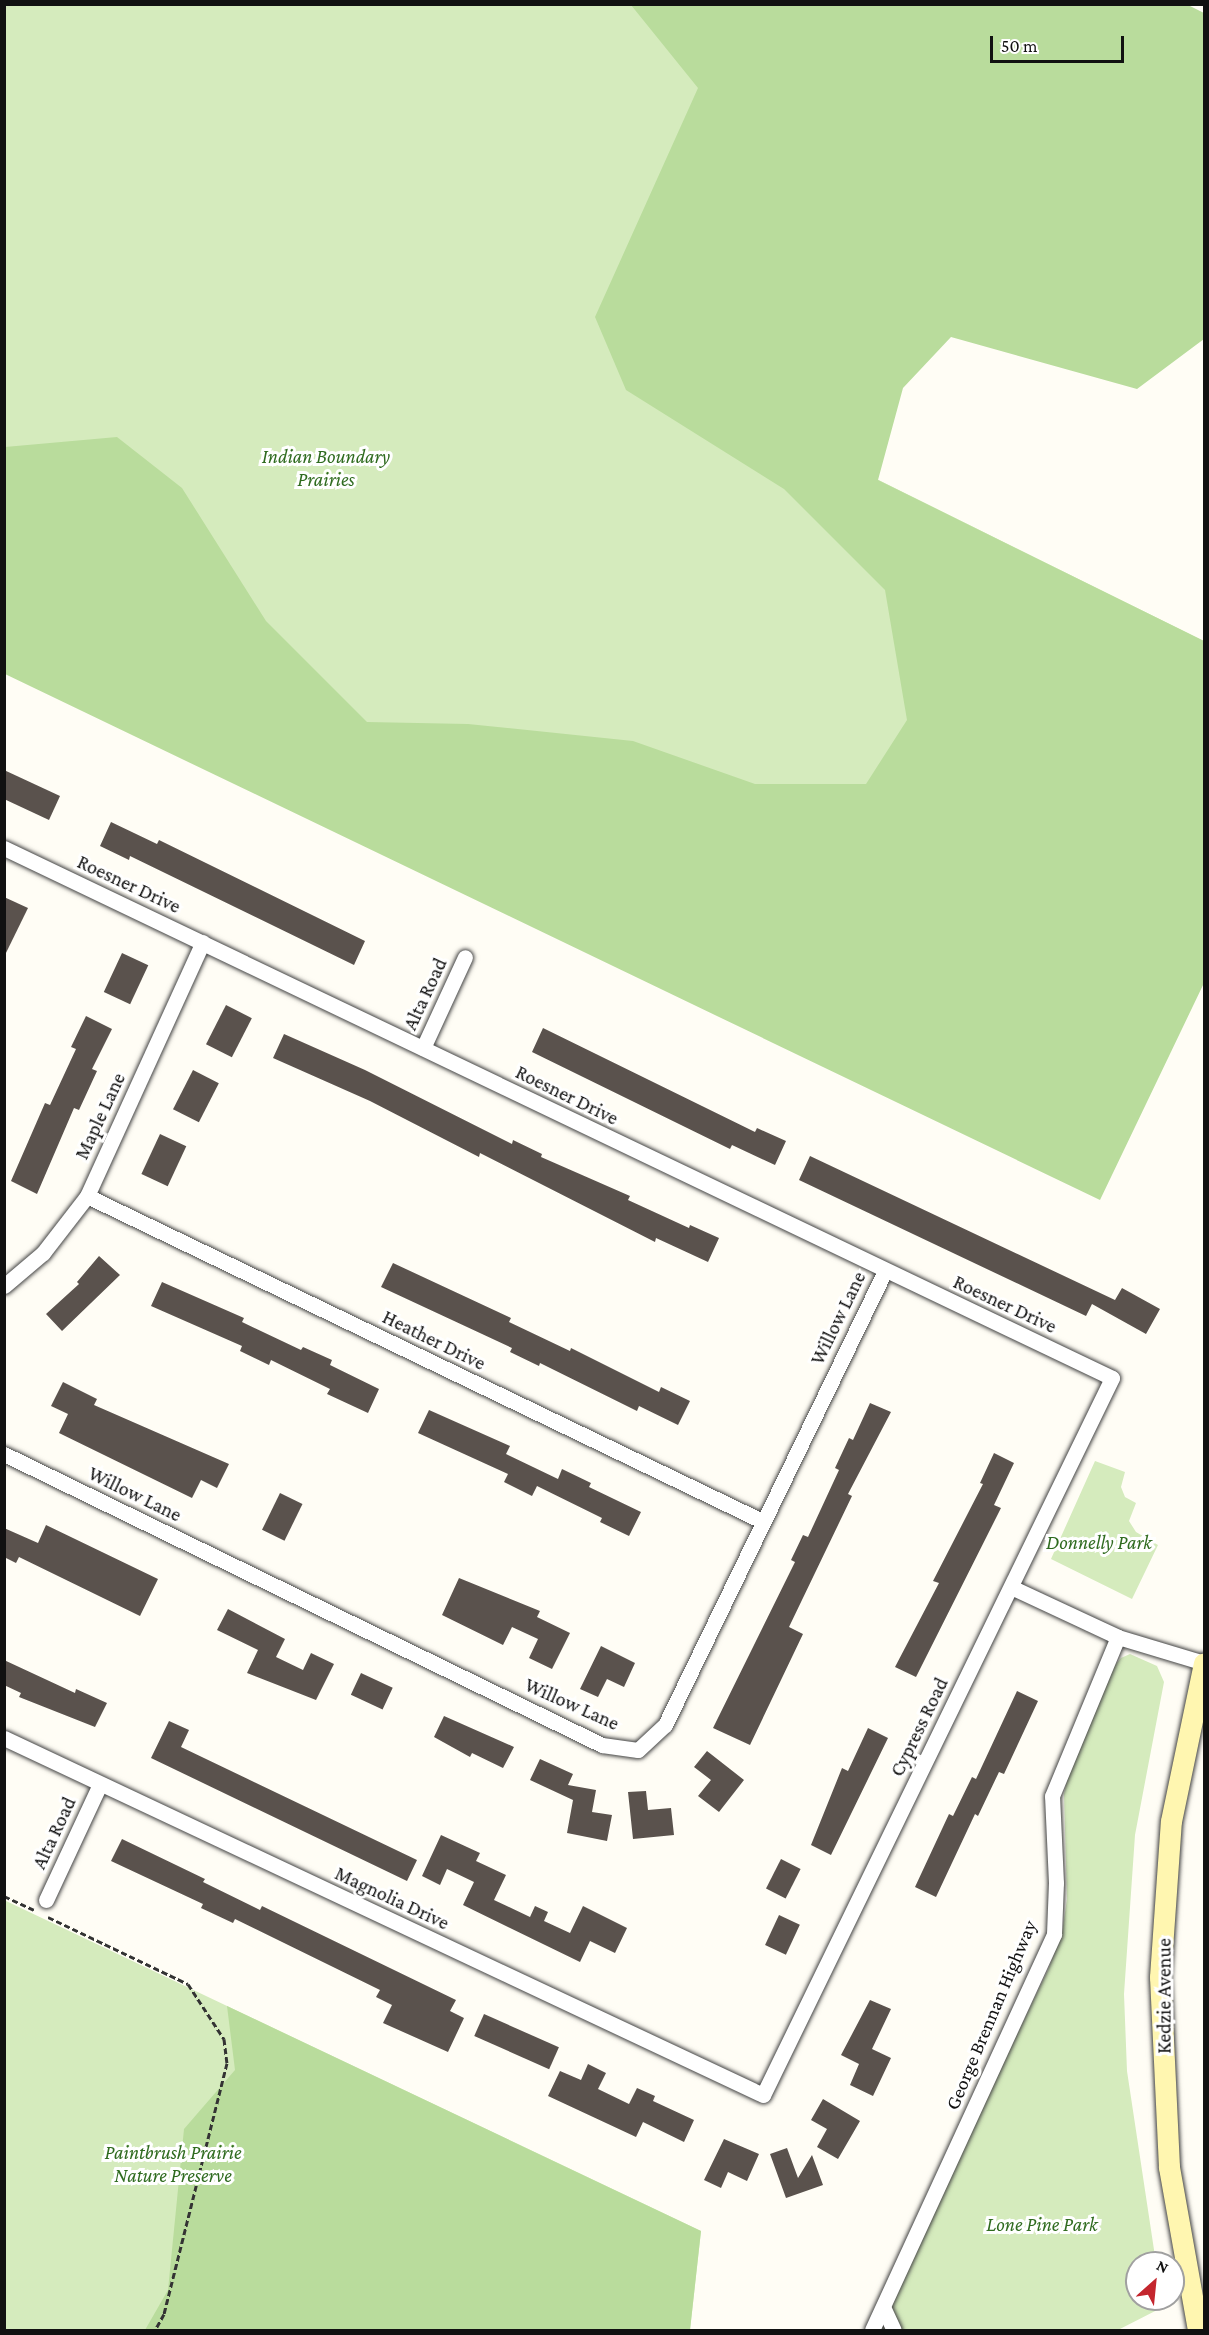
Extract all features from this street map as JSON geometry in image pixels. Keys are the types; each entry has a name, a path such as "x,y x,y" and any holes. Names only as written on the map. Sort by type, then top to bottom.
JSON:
{"main road":[{"name":"Kedzie Avenue","path":"1198,2331 1169,2167 1160,1977 1171,1821 1204,1663"}],"street":[{"name":"Roesner Drive","path":"4,848 1112,1378"},
{"name":"Maple Lane","path":"4,1286 43,1253 87,1196 203,942"},
{"name":"Alta Road","path":"423,1048 465,957"},
{"name":"Heather Drive","path":"87,1196 764,1522"},
{"name":"Willow Lane","path":"4,1454 602,1745 638,1750 665,1725 885,1271"},
{"name":"Cypress Road","path":"763,2095 1112,1378"},
{"path":"1011,1587 1118,1637 1204,1663"},
{"name":"George Brennan Highway","path":"872,2331 1054,1934 1056,1883 1052,1796 1118,1637"},
{"name":"Magnolia Drive","path":"4,1738 763,2095"},
{"name":"Alta Road","path":"46,1900 100,1784"},
{"path":"884,2309 894,2331"}],"path":[{"path":"4,1896 188,1984 224,2039 227,2063 164,2314 154,2331"}],"green space":[{"path":"1186,4 1204,13 1204,339 1137,389 951,337 903,388 878,480 1204,641 1204,983 1100,1200 5,674 5,447 117,437 182,488 266,621 367,722 468,724 633,741 755,784 866,784 907,720 885,590 784,489 626,390 595,317 698,88 631,5"},
{"name":"Indian Boundary Prairies","path":"4,5 787,5 626,355 1204,641 1204,983 5,672"},
{"name":"Donnelly Park","path":"1095,1461 1125,1472 1121,1487 1125,1497 1136,1503 1129,1521 1136,1532 1158,1545 1132,1599 1051,1559"},
{"name":"Lone Pine Park","path":"1130,1654 1157,1666 1164,1682 1135,1835 1124,1994 1127,2071 1154,2251 1125,2251 1125,2311 1155,2311 1118,2330 875,2330 1048,1970 1062,1933 1067,1899 1064,1794 1072,1758 1108,1673 1121,1658"},
{"name":"Paintbrush Prairie Nature Preserve","path":"4,1900 701,2231 690,2330 5,2330"},
{"name":"Paintbrush Prairie Nature Preserve","path":"227,2006 701,2231 690,2330 145,2330 168,2290 184,2129 235,2070"}],"building":[{"path":"4,770 60,796 49,820 4,799"},
{"path":"111,822 157,844 159,840 365,941 354,965 130,856 129,860 100,846"},
{"path":"4,897 28,908 4,957"},
{"path":"122,953 148,965 130,1004 104,992"},
{"path":"226,1005 252,1018 232,1057 206,1044"},
{"path":"86,1016 112,1029 92,1069 97,1071 79,1110 74,1108 37,1194 11,1181 45,1103 50,1105 76,1049 71,1047"},
{"path":"543,1028 755,1132 757,1128 786,1141 775,1165 732,1145 730,1149 532,1052"},
{"path":"284,1034 365,1070 512,1144 513,1140 542,1154 541,1157 630,1196 628,1200 689,1228 690,1225 719,1238 708,1262 656,1238 655,1242 480,1153 479,1157 370,1101 273,1058"},
{"path":"193,1070 219,1083 199,1122 173,1109"},
{"path":"160,1134 186,1146 168,1186 141,1174"},
{"path":"810,1156 1115,1300 1122,1288 1160,1309 1146,1334 1092,1304 1086,1316 799,1180"},
{"path":"99,1256 120,1275 62,1331 46,1314 79,1284 77,1282"},
{"path":"393,1263 511,1318 509,1322 570,1351 571,1348 659,1392 661,1387 690,1401 678,1425 639,1406 637,1411 540,1363 539,1366 510,1352 512,1348 381,1287"},
{"path":"162,1282 244,1318 242,1322 301,1350 303,1347 332,1360 330,1365 379,1389 368,1413 327,1394 330,1389 271,1360 269,1365 240,1351 242,1346 151,1306"},
{"path":"63,1382 97,1399 94,1405 229,1464 217,1488 201,1480 192,1498 59,1433 68,1414 51,1406"},
{"path":"870,1403 891,1412 848,1494 852,1496 789,1627 803,1634 750,1745 713,1728 795,1562 791,1560 803,1535 808,1537 839,1470 835,1468 849,1438 853,1440"},
{"path":"429,1410 510,1446 506,1454 558,1479 562,1469 591,1483 589,1487 641,1512 629,1536 600,1522 602,1518 537,1486 532,1496 504,1482 508,1474 418,1433"},
{"path":"994,1453 1014,1463 994,1505 1001,1508 916,1677 895,1667 939,1583 933,1581 983,1484 980,1483"},
{"path":"280,1493 302,1504 284,1541 262,1530"},
{"path":"46,1525 158,1579 140,1616 19,1557 16,1563 4,1557 4,1528 38,1543"},
{"path":"459,1578 540,1611 537,1617 570,1633 552,1669 529,1658 538,1639 512,1627 503,1645 442,1615"},
{"path":"228,1609 285,1639 276,1657 303,1670 311,1653 334,1664 316,1700 247,1673 258,1650 217,1630"},
{"path":"601,1646 635,1663 624,1687 607,1679 598,1697 580,1689"},
{"path":"4,1660 75,1693 76,1689 107,1703 95,1727 19,1697 21,1693 4,1685"},
{"path":"361,1673 393,1688 383,1710 351,1695"},
{"path":"1017,1691 1038,1701 1004,1774 999,1772 978,1816 975,1814 936,1897 915,1887 949,1814 953,1816 972,1777 976,1779"},
{"path":"444,1716 514,1747 503,1768 472,1753 470,1757 434,1737"},
{"path":"169,1721 189,1730 181,1747 417,1860 407,1881 151,1758"},
{"path":"868,1728 888,1738 831,1855 811,1845 842,1768 848,1771"},
{"path":"707,1751 744,1780 719,1812 698,1796 711,1780 694,1767"},
{"path":"540,1759 573,1774 568,1785 596,1790 592,1812 612,1815 607,1841 567,1833 573,1800 530,1780"},
{"path":"646,1791 648,1810 671,1808 674,1835 633,1839 628,1792"},
{"path":"441,1835 480,1853 476,1861 506,1875 494,1900 530,1917 535,1906 548,1912 544,1921 570,1933 583,1906 627,1928 615,1953 590,1941 580,1962 463,1905 474,1882 447,1869 440,1885 422,1876"},
{"path":"122,1839 205,1879 203,1882 260,1910 262,1906 456,2000 450,2011 464,2018 448,2052 383,2023 392,2005 376,1997 380,1990 235,1919 233,1923 201,1908 203,1904 111,1861"},
{"path":"781,1859 801,1869 786,1898 766,1888"},
{"path":"779,1915 800,1925 786,1955 765,1945"},
{"path":"870,2000 891,2009 872,2049 891,2058 873,2096 850,2085 859,2064 841,2055"},
{"path":"484,2014 559,2047 549,2069 474,2036"},
{"path":"588,2064 606,2073 598,2089 629,2104 637,2088 655,2096 653,2101 694,2120 684,2142 643,2122 636,2137 548,2096 560,2071 581,2080"},
{"path":"823,2099 860,2121 838,2159 817,2147 827,2129 811,2120"},
{"path":"724,2139 759,2154 747,2181 728,2172 721,2188 704,2180"},
{"path":"787,2148 798,2178 812,2155 823,2185 786,2198 770,2154"}]}
